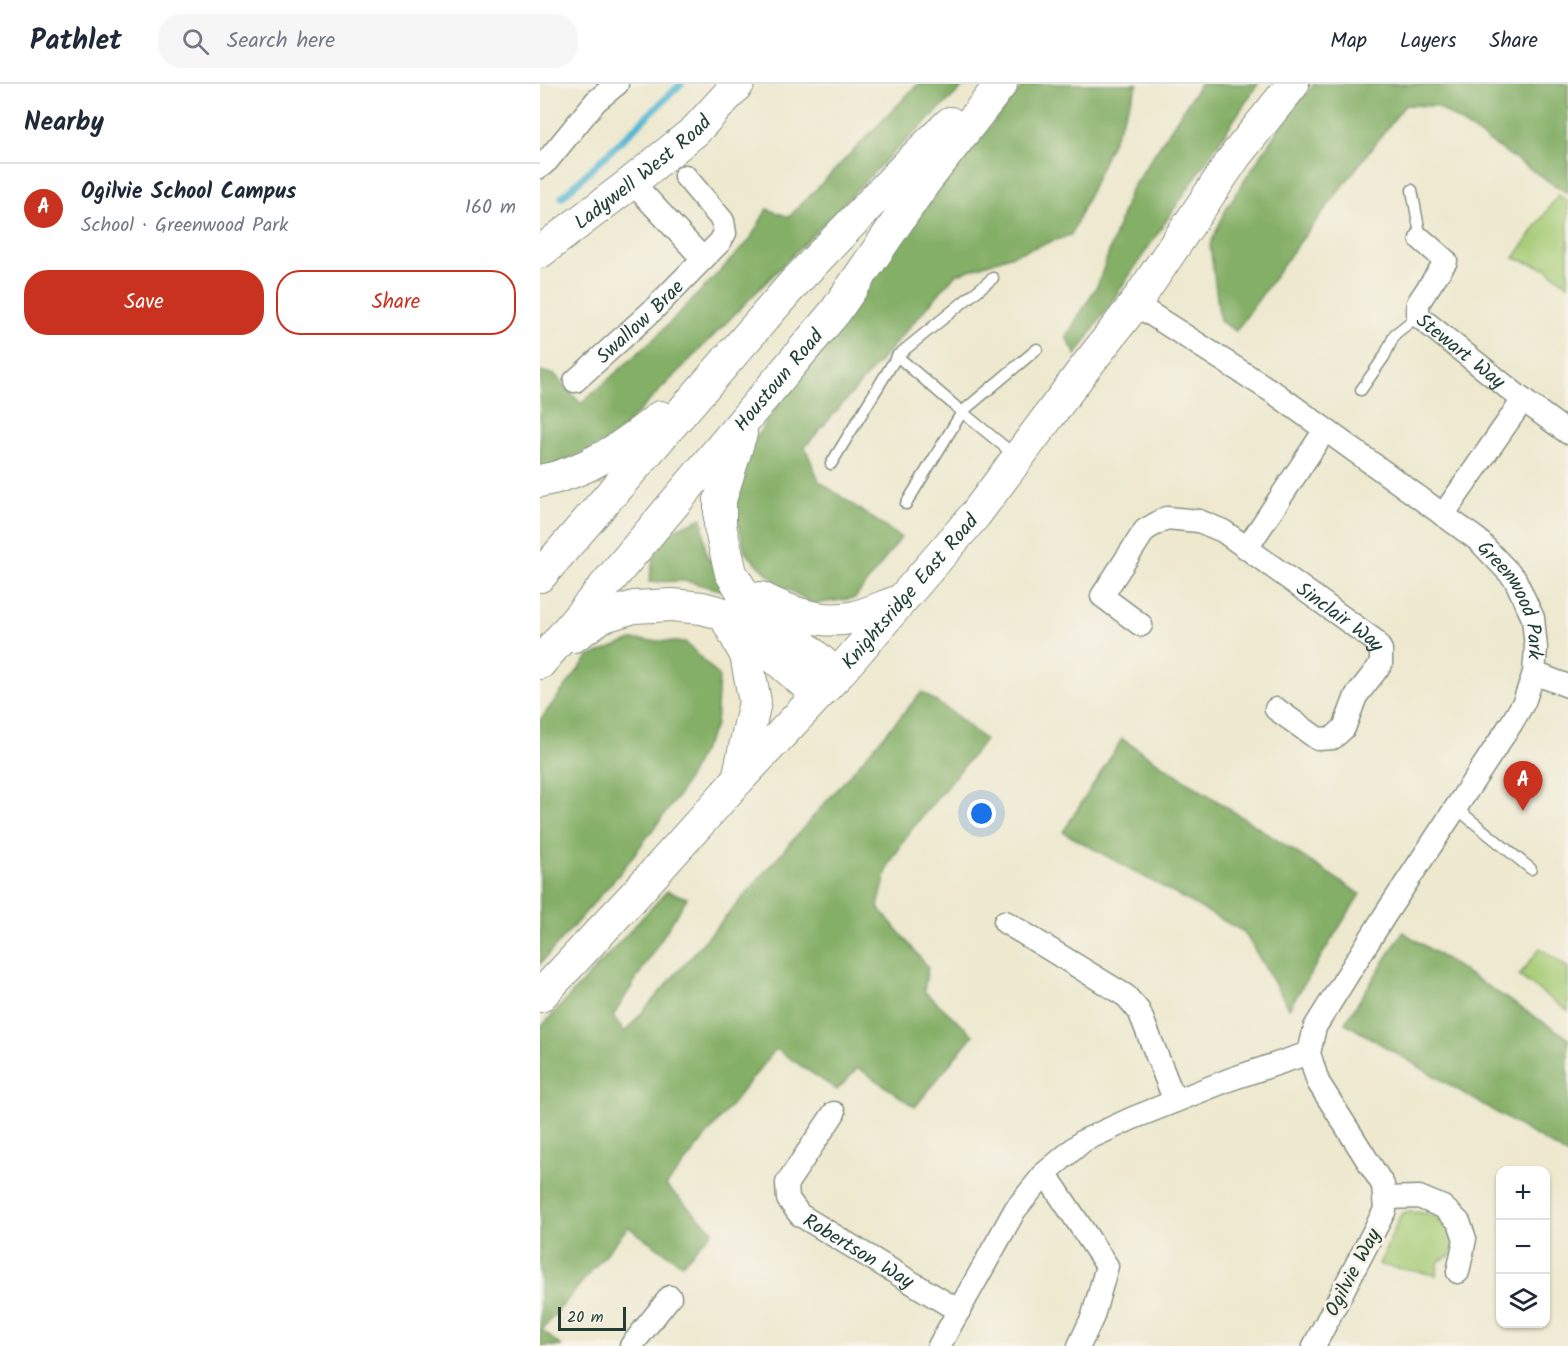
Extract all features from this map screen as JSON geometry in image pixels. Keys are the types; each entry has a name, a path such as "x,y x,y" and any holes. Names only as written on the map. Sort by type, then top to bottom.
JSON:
{"street":[{"path":"540,167 596,101 616,84"},
{"name":"Ladywell West Road","path":"540,252 694,131 738,84"},
{"path":"540,576 794,283 909,163 991,84"},
{"name":"Houstoun Road","path":"543,659 834,312 924,183 1002,84"},
{"name":"Knightsridge East Road","path":"540,996 827,685 975,515 1135,304 1236,154 1276,84"},
{"name":"Knightsridge East Road","path":"1236,154 1293,84"},
{"name":"Swallow Brae","path":"575,381 653,310 720,242 725,233 723,221 685,176"},
{"path":"632,182 703,259"},
{"name":"Stewart Way","path":"1421,239 1446,261 1418,303 1418,316 1568,433"},
{"name":"Greenwood Park","path":"1135,304 1276,394 1478,540 1515,579 1533,618 1536,648 1534,673 1524,702 1315,1027 1309,1053"},
{"path":"540,481 573,472 632,440 724,365"},
{"name":"Stewart Way","path":"1443,515 1523,400"},
{"path":"745,420 720,500 720,526 731,573 745,596 827,685"},
{"path":"1247,548 1325,430"},
{"name":"Sinclair Way","path":"1141,625 1102,596 1145,530 1166,518 1198,521 1223,531 1374,640 1381,650 1381,664 1356,696 1344,728 1334,738 1318,739 1276,709"},
{"path":"731,573 752,593 779,607 806,617 830,621 856,617 902,600"},
{"path":"543,659 601,617 634,607 672,605 702,608 724,614 827,685"},
{"path":"724,614 746,655 755,702 738,780"},
{"path":"1534,673 1568,686"},
{"path":"1005,922 1126,996 1139,1011 1175,1101"},
{"path":"939,1346 1015,1210 1045,1173 1083,1141 1231,1079 1309,1053 1318,1082 1383,1185 1385,1198 1419,1197 1443,1207 1459,1222 1465,1239 1458,1272"},
{"name":"Robertson Way","path":"834,1113 787,1183 788,1200 800,1215 959,1311"},
{"path":"1045,1173 1107,1266 1093,1316 1079,1346"},
{"name":"Ogilvie Way","path":"1314,1346 1385,1210 1385,1198"},
{"path":"638,1344 670,1297"}],"lane":[{"path":"1412,190 1421,239"},
{"path":"831,464 897,356 993,278"},
{"path":"1361,390 1384,357 1395,334 1418,316"},
{"path":"906,504 962,412 1037,349"},
{"path":"897,356 1018,457"},
{"path":"1456,808 1531,869"}],"green space":[{"path":"918,84 966,84 888,158 612,439 540,472 540,371 555,375 581,404 658,335 749,241 767,209 789,217"},
{"path":"1024,84 1138,84 1071,235 955,275 805,447 819,481 901,538 855,598 814,604 778,584 745,552 734,502 747,453 779,401 931,201"},
{"path":"1200,84 1258,84 1076,355 1066,337 1098,284 1130,191"},
{"path":"1314,84 1568,84 1568,193 1436,106 1405,105 1296,247 1236,331 1220,321 1210,245 1227,207 1285,119"},
{"path":"1558,195 1568,201 1568,285 1545,268 1514,258"},
{"path":"702,518 706,554 729,592 686,581 649,582 654,555 671,531"},
{"path":"632,640 685,642 719,676 716,725 679,795 620,873 540,964 540,720 588,657"},
{"path":"922,692 957,716 985,740 911,830 888,866 878,907 928,967 924,991 973,1035 915,1107 858,1068 837,1090 776,1049 666,1186 713,1231 682,1264 628,1227 542,1330 561,1346 540,1346 540,1028 667,891 687,898 613,1016 625,1032"},
{"path":"1122,739 1360,894 1289,1008 1244,932 1063,832"},
{"path":"1403,932 1568,1038 1568,1155 1345,1023"},
{"path":"1540,948 1568,968 1568,1011 1519,976"},
{"path":"1404,1212 1431,1214 1443,1221 1453,1235 1457,1244 1450,1256 1439,1261 1436,1275 1379,1265 1400,1216"}],"waterway":[{"path":"562,197 681,84"}],"place":[{"name":"Ogilvie School Campus","path":"1523,811"}]}
